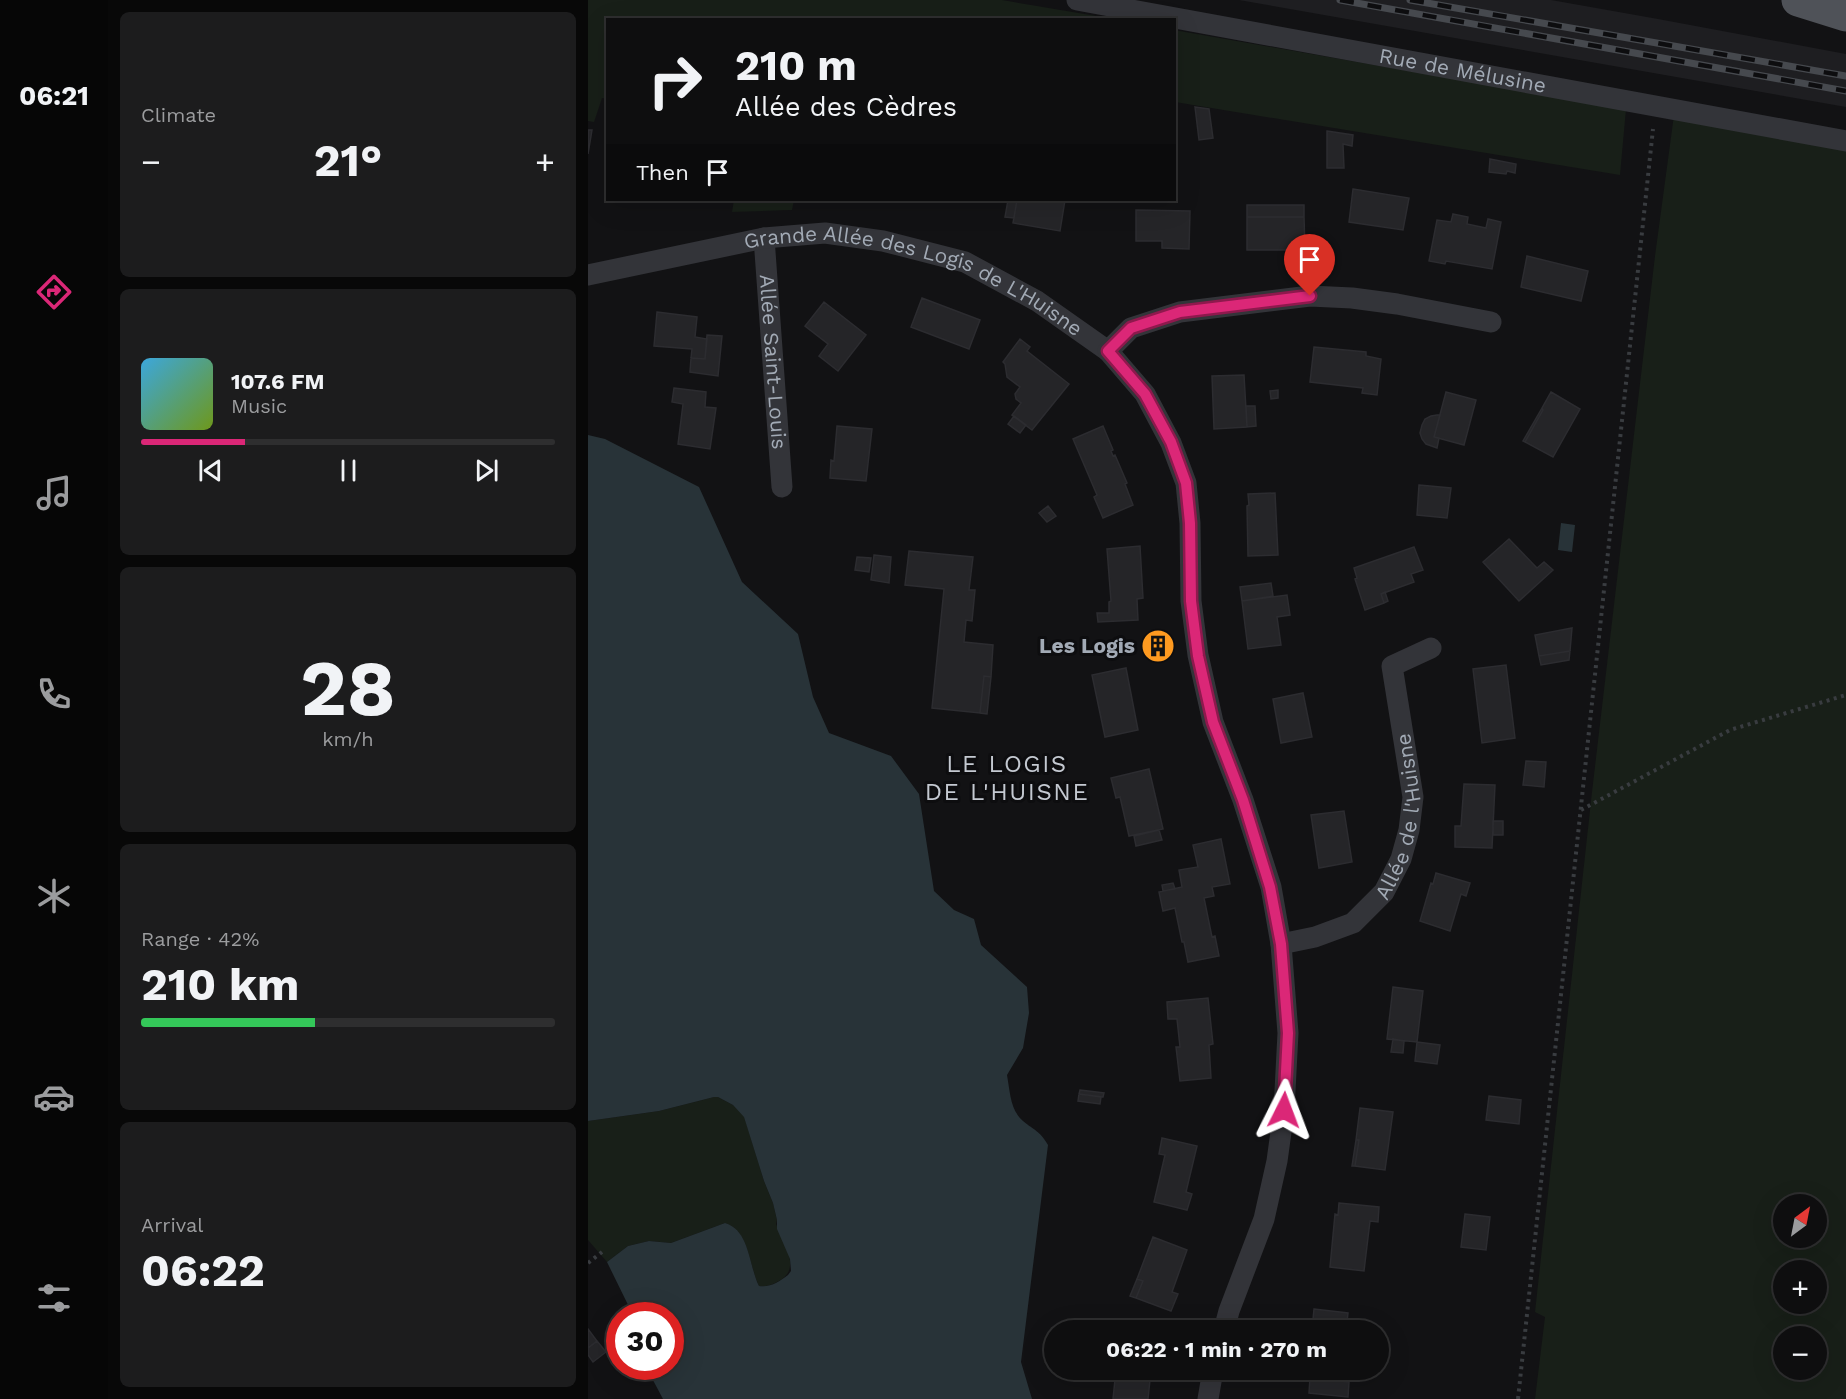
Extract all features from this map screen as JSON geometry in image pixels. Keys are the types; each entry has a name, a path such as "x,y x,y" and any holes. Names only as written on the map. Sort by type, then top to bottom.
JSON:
{"main road":[{"path":"1803,1 1846,2"},
{"path":"1803,1 1846,15"}],"street":[{"name":"Rue de Mélusine","path":"1077,0 1174,18"},
{"name":"Rue de Mélusine","path":"1176,18 1846,141"},
{"name":"Grande Allée des Logis de L'Huisne","path":"588,275 764,238 825,233 883,241 965,262 1037,301 1108,351 1145,394 1171,442 1186,483 1190,523 1191,601 1198,656 1213,722 1243,800 1270,887 1281,944 1288,1033 1284,1110 1277,1161 1264,1219 1227,1320"},
{"name":"Allée Saint-Louis","path":"764,238 782,487"},
{"path":"1108,351 1131,328 1180,312 1310,296 1353,298 1397,304 1491,322"},
{"name":"Allée de l'Huisne","path":"1281,944 1315,936 1353,923 1384,892 1397,867 1409,830 1413,797 1392,666 1431,648"},
{"path":"1208,1399 1211,1380"}],"path":[{"path":"1518,1399 1656,107"},
{"path":"1580,811 1730,730 1846,695"},
{"path":"588,1263 602,1252"}],"shaded area":[{"path":"588,0 1002,0 1108,18 606,18 606,99 602,98 594,122 588,121"},
{"path":"1239,0 1551,0 1846,54 1846,107"},
{"path":"1176,30 1626,109 1620,175 1176,102"},
{"path":"1674,115 1846,148 1846,1399 1535,1399 1545,1317 1535,1312 1592,792 1655,256"},
{"path":"734,201 794,201 792,210 732,212"},
{"path":"588,435 605,439 699,487 742,582 798,634 813,697 829,733 891,756 919,794 934,891 954,910 974,919 981,945 1027,987 1029,1013 1023,1048 1007,1075 1015,1111 1023,1121 1039,1133 1048,1145 1021,1362 1032,1399 663,1399 653,1380 684,1380 684,1302 627,1302 607,1262 628,1246 649,1241 671,1243 725,1223 733,1227 744,1241 759,1286 775,1284 788,1275 791,1271 790,1259 777,1229 773,1203 744,1117 733,1105 714,1097 659,1111 588,1121"},
{"path":"1561,523 1575,525 1572,552 1558,550"},
{"path":"714,1097 733,1105 744,1116 773,1203 776,1224 787,1248 789,1271 785,1277 775,1283 759,1286 744,1241 733,1227 725,1223 671,1243 649,1241 628,1246 607,1262 588,1240 588,1121 659,1111"}],"building":[{"path":"1195,107 1209,109 1213,138 1199,140"},
{"path":"588,130 592,130 588,154"},
{"path":"1327,131 1353,135 1352,146 1343,144 1344,168 1327,168"},
{"path":"1490,159 1516,164 1515,173 1489,172"},
{"path":"1353,189 1409,198 1403,230 1349,222"},
{"path":"1008,201 1017,201 1014,218 1005,217"},
{"path":"1017,201 1065,201 1060,231 1013,223"},
{"path":"1247,205 1304,205 1304,217 1247,217"},
{"path":"1136,210 1190,211 1189,249 1162,248 1162,241 1136,241"},
{"path":"1453,214 1468,217 1467,224 1486,228 1488,219 1501,222 1492,269 1446,261 1445,264 1429,261 1437,220 1451,222"},
{"path":"1247,217 1304,217 1305,250 1247,250"},
{"path":"1527,256 1588,271 1581,301 1521,287"},
{"path":"922,298 980,320 969,349 911,327"},
{"path":"824,302 866,335 838,371 819,356 828,344 805,326"},
{"path":"657,312 697,317 695,337 707,339 705,359 691,358 692,349 654,346"},
{"path":"707,335 722,336 718,376 690,372 691,358 705,359"},
{"path":"1020,339 1030,347 1027,351 1069,384 1032,430 1012,415 1021,403 1016,399 1015,394 1020,387 1007,377 1003,362"},
{"path":"1314,347 1366,352 1366,356 1381,359 1377,395 1362,393 1363,388 1310,382"},
{"path":"1244,375 1247,427 1214,429 1212,376"},
{"path":"674,388 706,392 705,407 716,408 710,449 678,444 683,404 672,402"},
{"path":"1278,390 1278,398 1271,399 1270,391"},
{"path":"1446,392 1476,400 1464,445 1434,437"},
{"path":"1551,392 1580,409 1553,457 1525,442"},
{"path":"1246,406 1255,406 1256,426 1247,427"},
{"path":"1542,408 1525,442 1523,441"},
{"path":"1440,415 1434,437 1439,438 1437,448 1426,444 1420,433 1425,419"},
{"path":"1014,416 1026,425 1020,433 1008,424"},
{"path":"837,426 872,429 866,481 830,478"},
{"path":"1103,426 1113,450 1111,451 1113,456 1115,455 1127,483 1125,484 1133,505 1103,518 1094,497 1097,495 1073,439"},
{"path":"1419,485 1451,488 1447,518 1417,515"},
{"path":"1275,493 1278,555 1248,556 1248,494"},
{"path":"1048,506 1056,516 1047,522 1039,513"},
{"path":"1509,539 1537,568 1544,562 1553,570 1519,601 1483,562"},
{"path":"1140,546 1143,598 1137,599 1138,620 1098,622 1097,613 1109,613 1109,602 1111,601 1107,549"},
{"path":"1414,547 1423,570 1411,574 1414,582 1381,594 1384,603 1365,610 1355,579 1357,578 1354,568"},
{"path":"909,551 973,557 969,590 975,590 972,621 966,620 964,642 993,645 991,677 984,676 980,713 932,708 944,589 905,585"},
{"path":"874,555 891,557 889,583 871,580"},
{"path":"857,557 871,558 869,572 855,570"},
{"path":"1271,583 1273,596 1242,601 1240,587"},
{"path":"1385,592 1388,601 1384,603 1381,594"},
{"path":"1287,595 1290,615 1277,617 1281,645 1248,649 1242,601"},
{"path":"1572,628 1570,651 1539,656 1535,635"},
{"name":"Les Logis","path":"1165,636 1166,650 1151,652 1149,638"},
{"path":"1570,651 1569,660 1541,665 1539,656"},
{"path":"1506,665 1515,738 1482,743 1473,669"},
{"path":"1126,668 1138,730 1105,737 1092,675"},
{"path":"984,676 991,677 987,714 980,713"},
{"path":"1303,693 1312,737 1281,743 1273,699"},
{"path":"1526,761 1546,762 1544,787 1523,785"},
{"path":"1149,769 1163,829 1129,836 1120,797 1116,798 1111,778"},
{"path":"1464,784 1495,785 1492,848 1455,847 1455,826 1461,826"},
{"path":"1344,811 1352,862 1319,868 1311,815"},
{"path":"1493,821 1503,821 1503,835 1493,835"},
{"path":"1159,830 1162,840 1136,846 1134,836"},
{"path":"1221,839 1230,884 1212,887 1214,896 1204,898 1212,937 1215,936 1219,956 1188,962 1175,908 1163,911 1159,892 1182,887 1179,870 1198,867 1193,845"},
{"path":"1436,873 1470,883 1466,896 1461,894 1450,931 1420,921"},
{"path":"1173,883 1175,889 1163,891 1162,885"},
{"path":"1393,987 1423,991 1417,1042 1387,1039"},
{"path":"1208,998 1213,1044 1209,1045 1211,1078 1180,1081 1176,1047 1180,1047 1177,1019 1168,1019 1167,1002"},
{"path":"1393,1039 1404,1041 1403,1053 1391,1052"},
{"path":"1417,1042 1440,1045 1437,1064 1415,1061"},
{"path":"1080,1090 1104,1093 1103,1097 1079,1094"},
{"path":"1079,1094 1101,1097 1100,1104 1078,1101"},
{"path":"1489,1096 1521,1100 1519,1124 1486,1120"},
{"path":"1360,1108 1393,1112 1385,1170 1355,1166"},
{"path":"1162,1138 1197,1146 1186,1192 1192,1194 1187,1210 1154,1202 1165,1155 1159,1154"},
{"path":"1356,1140 1359,1140 1355,1166 1352,1166"},
{"path":"1339,1203 1379,1207 1378,1222 1370,1221 1364,1271 1330,1267 1335,1214 1338,1215"},
{"path":"1465,1214 1490,1217 1486,1250 1461,1247"},
{"path":"1153,1237 1187,1250 1172,1292 1178,1294 1171,1311 1136,1298 1143,1281 1137,1279"},
{"path":"1137,1279 1143,1281 1136,1298 1130,1296"},
{"path":"1314,1309 1348,1313 1347,1320 1313,1320"},
{"path":"588,1329 597,1341 588,1348"},
{"path":"597,1341 606,1352 593,1362 588,1355 588,1348"},
{"path":"1115,1380 1150,1380 1148,1399 1113,1399"},
{"path":"1310,1380 1349,1382 1348,1397 1309,1393"}],"railway":[{"path":"1340,0 1846,91"},
{"path":"1410,0 1846,76"}],"place":[{"name":"Les Logis","path":"1158,646"}],"district":[{"name":"LE LOGIS DE L'HUISNE","path":"1007,778"}],"route":[{"path":"1284,1110 1288,1033 1281,944 1270,887 1243,800 1213,722 1198,656 1191,601 1190,523 1186,483 1171,442 1145,394 1108,351 1131,328 1180,312 1310,296"}]}
